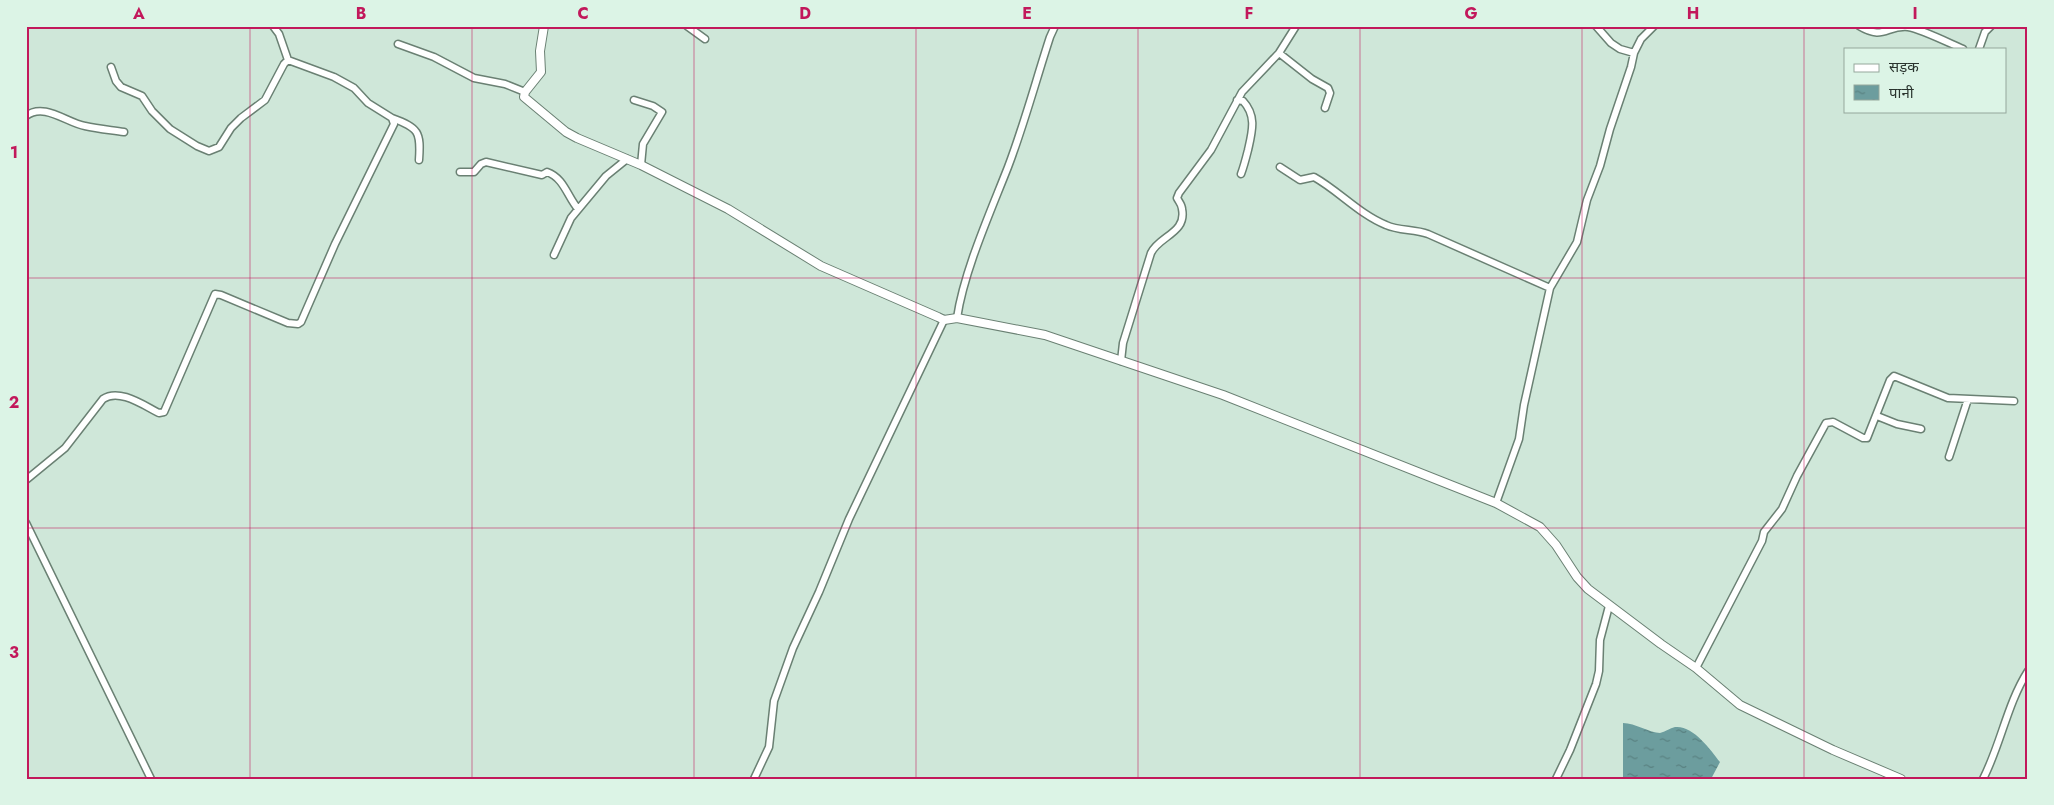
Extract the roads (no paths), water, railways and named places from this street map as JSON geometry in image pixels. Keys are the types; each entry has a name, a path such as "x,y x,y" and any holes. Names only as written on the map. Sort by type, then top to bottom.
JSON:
{"street":[{"path":"273,26 279,34 288,60"},
{"path":"544,26 540,51 541,72 525,92 526,99 566,132 593,146 611,151 641,165 728,209 821,266 944,320 957,318 1045,335 1121,360 1223,395 1496,503 1540,527 1556,545 1577,577 1588,589 1696,668 1740,705 1833,750 1901,779"},
{"path":"687,26 705,39"},
{"path":"957,318 959,303 972,264 1009,164 1055,26"},
{"path":"1121,360 1123,343 1151,253 1156,245 1172,234 1179,226 1182,208 1178,202 1178,196 1211,150 1237,100 1247,86 1279,53 1296,26"},
{"path":"1596,26 1616,46 1634,53"},
{"path":"1496,503 1519,439 1524,405 1550,288 1577,242 1586,200 1600,166 1634,53 1641,40 1654,26"},
{"path":"1859,26 1868,32 1881,34 1900,27 1910,27 1961,48"},
{"path":"1979,48 1985,32 1991,26"},
{"path":"398,44 434,57 474,78 505,84 525,92"},
{"path":"1279,53 1312,79 1328,88 1330,93 1325,108"},
{"path":"111,67 113,76 121,87 142,96 152,111 170,129 197,146 209,151 219,147 231,128 265,100 288,60"},
{"path":"288,60 334,77 354,88 368,103 392,118 415,129 419,135 419,160"},
{"path":"634,100 653,106 662,112 643,144 641,165"},
{"path":"1237,100 1243,101 1248,107 1252,118 1251,141 1241,174"},
{"path":"26,116 31,112 44,111 82,126 124,132"},
{"path":"26,480 65,448 102,399 107,396 112,394 119,395 159,413 164,412 215,294 221,294 288,323 298,324 301,322 394,124 392,118"},
{"path":"554,255 565,229 578,209 597,189 606,176 627,159"},
{"path":"460,172 474,172 481,164 486,162 542,175 547,172 559,178 569,198 578,209"},
{"path":"1280,167 1300,180 1312,176 1320,180 1386,226 1428,234 1550,288"},
{"path":"754,779 769,747 774,701 790,655 819,592 849,519 944,320"},
{"path":"1696,668 1762,541 1764,532 1782,509 1797,476 1826,422 1833,422 1866,439 1869,437 1890,380 1894,376 1944,397 2014,401"},
{"path":"1949,457 1968,399"},
{"path":"1877,416 1897,424 1921,429"},
{"path":"26,523 152,779"},
{"path":"1556,779 1570,750 1596,684 1599,671 1600,640 1610,606"},
{"path":"1983,779 1996,752 2016,692 2028,671"}],"water":[{"path":"1623,723 1660,733 1675,727 1682,727 1695,734 1720,762 1711,779 1623,779"}]}
